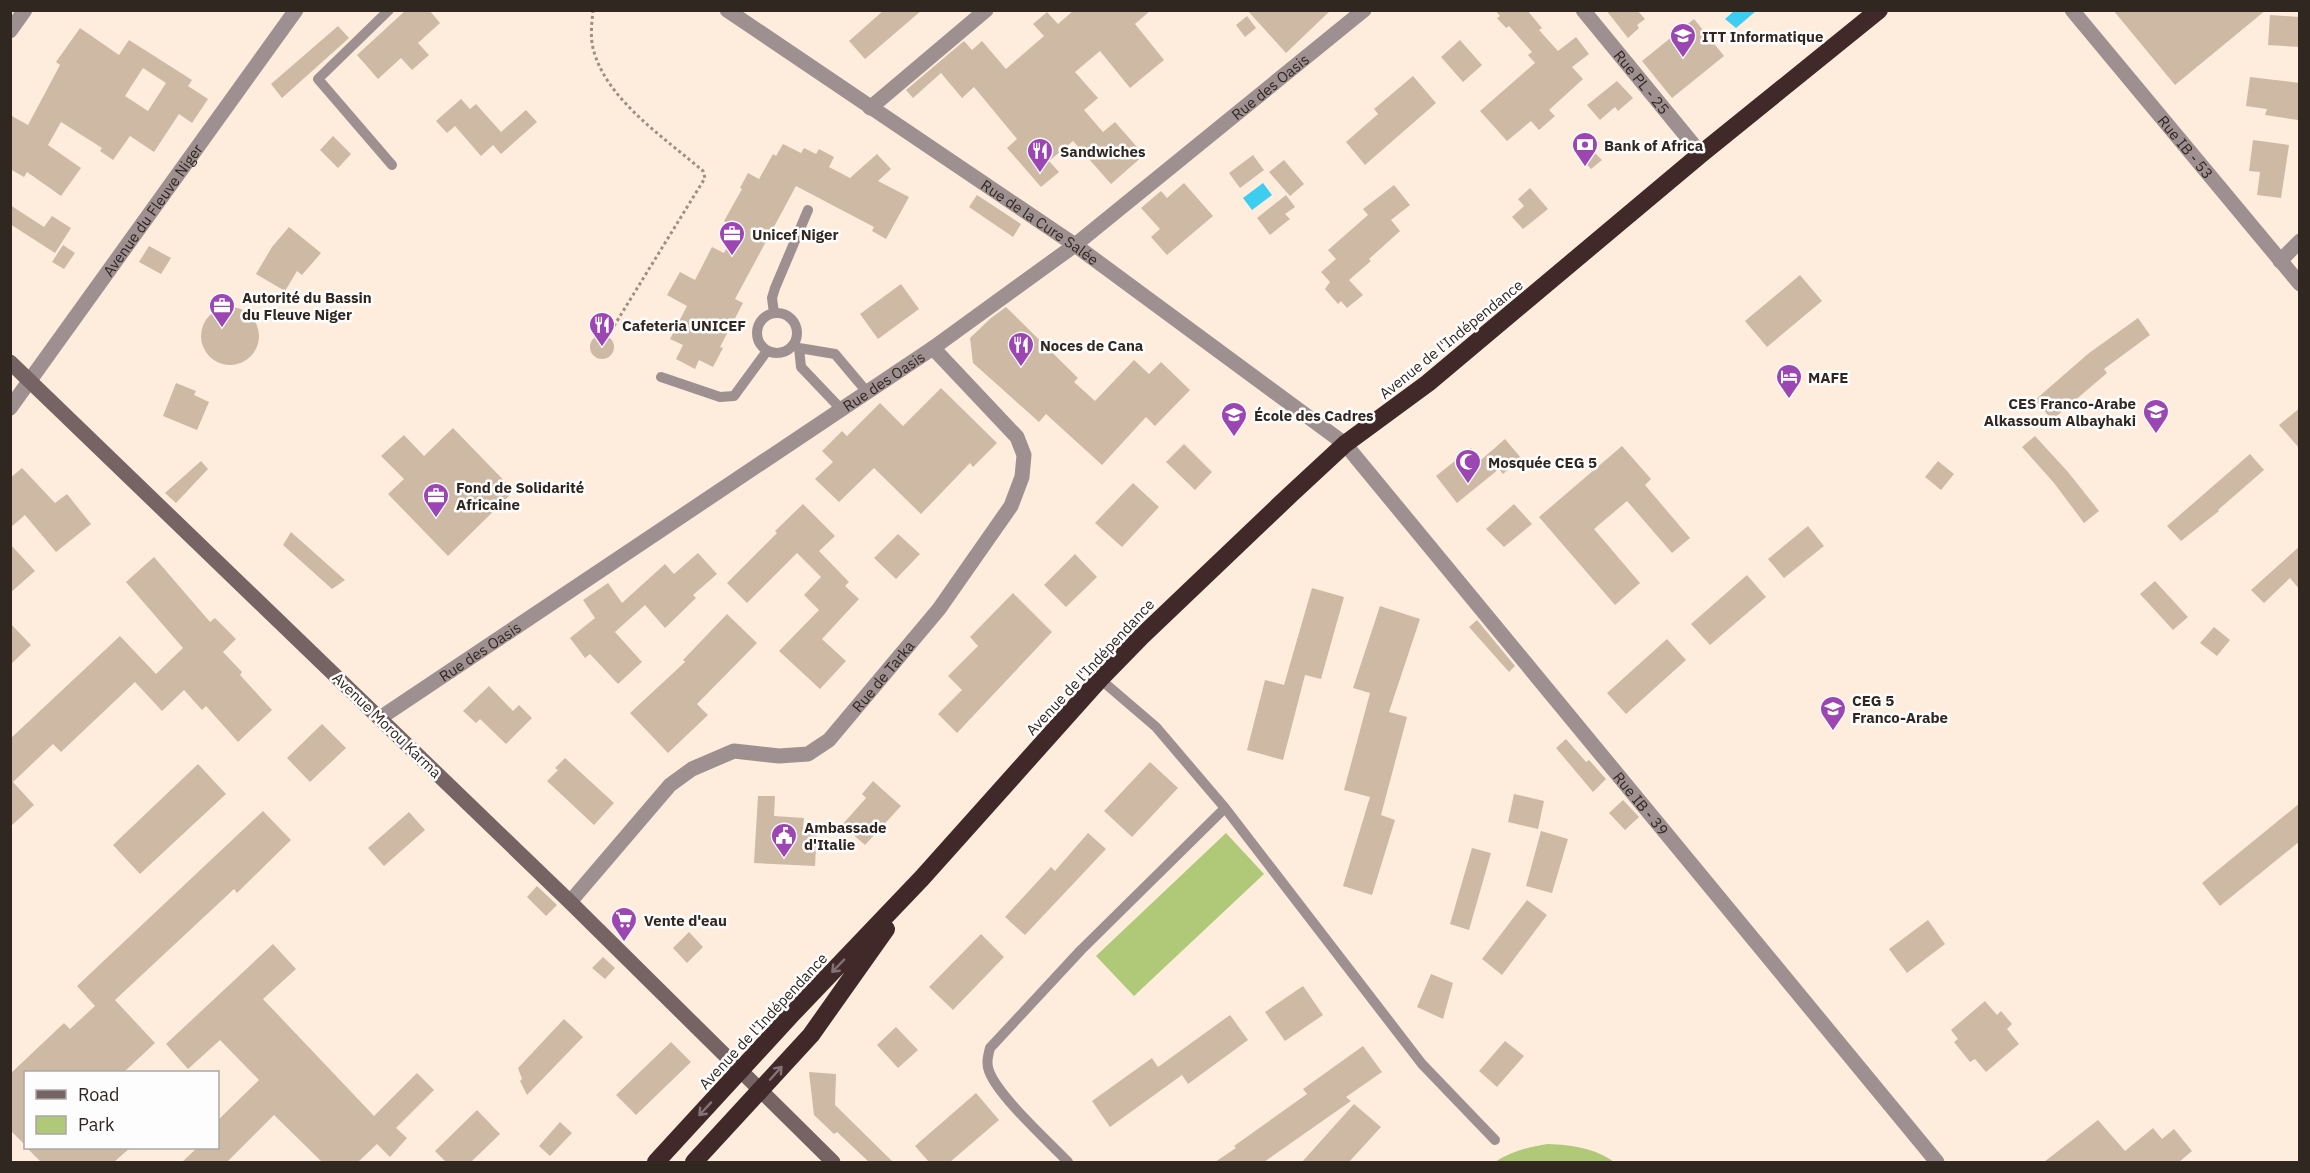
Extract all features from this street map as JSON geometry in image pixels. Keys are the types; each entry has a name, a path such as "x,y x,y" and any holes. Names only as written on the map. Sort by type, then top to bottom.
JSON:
{"highway":[{"name":"Avenue de l'Indépendance","path":"656,1162 922,878 1100,679 1142,636 1345,444 1436,376 1701,154 1879,10"},
{"name":"Avenue de l'Indépendance","path":"694,1162 811,1035 922,878"}],"street":[{"path":"10,31 25,10"},
{"name":"Avenue du Fleuve Niger","path":"10,408 296,10"},
{"name":"Rue de la Cure Salée","path":"727,10 1075,245 1345,444"},
{"path":"870,108 986,10"},
{"name":"Rue des Oasis","path":"380,718 933,348 1075,245 1364,10"},
{"name":"Rue PL - 25","path":"1583,10 1701,154"},
{"name":"Rue IB - 53","path":"2072,10 2300,284"},
{"path":"2280,261 2300,241"},
{"name":"Rue de Tarka","path":"570,902 670,785 692,769 734,751 779,756 808,754 829,740 939,609 1011,506 1022,477 1024,455 1017,437 933,348"},
{"name":"Avenue Morou Karma","path":"10,362 570,902 833,1162"},
{"name":"Rue IB - 39","path":"1345,444 1937,1162"}],"lane":[{"path":"389,10 318,79 392,165"},
{"path":"774,313 772,298 775,288 808,210"},
{"path":"841,409 801,367 796,346 796,325 786,315 774,313 762,319 756,332 759,344 767,351 783,353 796,346 835,354 867,392"},
{"path":"661,377 720,397 734,396 767,351"},
{"path":"1100,679 1156,727 1225,808 1422,1064 1495,1140"},
{"path":"1068,1162 999,1090 988,1071 987,1061 990,1048 1081,950 1225,808"}],"path":[{"path":"593,10 592,45 597,63 607,80 630,109 703,171 705,178 609,334"}],"green space":[{"path":"1226,833 1264,874 1134,996 1096,956"},
{"path":"1548,1144 1583,1148 1599,1153 1614,1162 1495,1162 1520,1150"}],"water":[{"path":"1734,11 1756,11 1736,28 1725,19"},
{"path":"1263,183 1272,195 1252,210 1243,198"}],"building":[{"path":"406,10 429,10 440,23 418,43 429,55 412,70 401,58 378,79 357,55"},
{"path":"884,10 922,10 865,59 849,41"},
{"path":"1074,10 1151,10 1135,24 1164,60 1130,88 1100,51 1075,72 1098,98 1084,110 1103,132 1115,122 1144,155 1111,184 1073,141 1049,161 1059,172 1041,187 1007,148 1017,139 974,87 962,98 941,73 913,98 906,90 964,41 972,50 982,41 1006,69 1044,36 1033,24 1047,12 1058,24"},
{"path":"1247,10 1331,10 1286,53"},
{"path":"1495,10 1527,10 1542,28 1539,30 1558,51 1576,37 1589,54 1572,67 1583,79 1549,110 1555,116 1539,130 1531,121 1507,141 1480,111 1535,63 1528,55 1532,52 1509,26 1506,28 1497,18 1500,16"},
{"path":"1606,10 1637,10 1645,19 1637,25 1639,28 1628,38"},
{"path":"2113,10 2266,10 2175,85"},
{"path":"2270,15 2300,17 2300,47 2268,45"},
{"path":"1247,16 1256,28 1245,37 1236,25"},
{"name":"ITT Informatique","path":"1694,19 1724,56 1672,98 1642,61"},
{"path":"338,26 349,38 282,98 271,84"},
{"path":"80,28 119,55 129,40 192,80 188,86 208,99 192,123 179,114 154,152 130,136 113,160 100,151 102,148 61,122 48,145 81,168 61,196 27,172 24,177 10,169 10,115 28,125 60,65 56,62","holes":["143,68 166,83 148,111 125,96"]},
{"path":"1460,40 1482,65 1463,82 1441,57"},
{"path":"1413,76 1436,103 1365,165 1346,142 1378,114 1374,109"},
{"path":"2250,77 2300,83 2298,120 2265,115 2267,109 2246,106"},
{"path":"1617,81 1633,98 1618,111 1615,107 1600,120 1587,105"},
{"path":"461,99 470,109 476,104 501,132 526,110 537,122 501,154 493,145 481,156 455,126 447,133 436,121"},
{"path":"333,136 351,154 338,168 320,150"},
{"path":"2253,140 2289,145 2281,198 2257,195 2260,172 2249,171"},
{"name":"Unicef Niger","path":"783,144 801,153 804,148 816,154 819,149 834,157 829,167 850,178 877,154 891,169 878,181 909,197 886,239 872,231 874,227 796,186 735,299 743,303 720,347 723,348 713,367 699,360 695,369 676,359 683,345 670,339 687,306 667,295 680,272 695,280 712,247 724,253 737,228 724,221 748,173 759,179 773,154 776,156"},
{"path":"1592,150 1602,160 1591,169 1582,159"},
{"path":"1253,155 1264,170 1240,188 1229,173"},
{"path":"1284,160 1304,184 1290,196 1269,172"},
{"path":"1184,183 1213,216 1167,255 1151,237 1160,229 1141,208 1161,191 1167,198"},
{"path":"1394,185 1410,205 1391,220 1400,231 1349,280 1363,295 1347,308 1341,301 1338,304 1325,289 1330,282 1321,272 1336,259 1328,250 1368,215 1363,209"},
{"path":"1530,188 1548,209 1523,229 1512,217 1524,206 1518,199"},
{"path":"977,195 1021,224 1013,237 969,207"},
{"path":"1286,195 1295,207 1285,214 1290,219 1270,235 1257,218"},
{"path":"10,205 44,227 52,216 71,228 55,253 10,224"},
{"path":"289,227 321,253 302,275 297,271 285,291 256,274 272,247"},
{"path":"63,245 75,253 64,269 52,262"},
{"path":"149,246 171,258 161,274 139,262"},
{"path":"1800,275 1822,301 1767,347 1745,321"},
{"path":"901,284 919,309 878,339 860,314"},
{"path":"224,307 236,307 251,315 259,330 259,342 251,357 236,365 224,365 209,357 201,342 201,330 209,315"},
{"path":"1006,307 1078,378 1074,382 1095,401 1134,360 1149,374 1161,362 1190,390 1155,426 1146,417 1102,465 1046,414 1039,422 973,363 970,338"},
{"path":"2138,318 2150,335 2104,369 2107,373 2052,420 2035,400 2089,353"},
{"name":"Cafeteria UNICEF","path":"602,335 611,338 614,347 611,356 602,359 593,356 590,347 593,338"},
{"path":"176,383 196,391 194,395 209,402 197,430 163,416"},
{"path":"941,388 997,443 973,467 970,463 921,514 874,468 839,502 815,479 833,462 822,451 842,431 847,436 880,403 903,426"},
{"path":"2300,408 2300,449 2279,425"},
{"path":"453,428 514,491 448,556 388,494 404,479 381,456 404,435 424,456"},
{"path":"2035,436 2099,511 2084,523 2054,483 2022,447"},
{"path":"1505,439 1521,458 1503,474 1499,469 1457,503 1436,476 1471,448 1481,460"},
{"path":"1184,444 1212,472 1195,490 1166,462"},
{"path":"1622,446 1651,479 1645,485 1690,538 1672,553 1627,501 1594,529 1640,583 1615,605 1539,517"},
{"path":"2250,454 2264,470 2219,511 2181,541 2167,526"},
{"path":"201,461 208,469 176,503 165,493"},
{"path":"1938,461 1954,474 1941,490 1925,477"},
{"path":"22,468 55,503 67,494 91,524 56,552 25,515 10,528 10,478"},
{"path":"1133,483 1159,507 1122,547 1095,523"},
{"path":"803,504 835,536 819,551 849,582 845,586 859,599 822,639 846,661 820,689 779,651 819,610 804,595 821,577 797,553 747,603 727,583"},
{"path":"1514,504 1532,524 1504,547 1486,529"},
{"path":"1808,526 1824,546 1784,578 1768,559"},
{"path":"291,532 345,580 332,589 283,545"},
{"path":"898,534 920,554 896,579 874,558"},
{"path":"10,544 35,571 10,593"},
{"path":"2300,546 2300,590 2290,578 2264,603 2251,590"},
{"path":"698,553 717,574 693,595 696,598 665,628 645,605 615,632 642,662 618,684 590,654 585,658 570,638 595,618 583,600 608,583 622,603 665,564 674,574"},
{"path":"1075,554 1097,577 1066,607 1044,585"},
{"path":"154,557 210,622 215,618 236,639 223,652 242,672 240,675 272,710 238,742 206,706 202,710 184,690 162,711 135,682 61,752 53,744 13,782 34,805 10,827 10,739 120,636 156,674 183,648 126,582"},
{"path":"1747,575 1766,597 1710,645 1691,624"},
{"path":"2155,581 2188,617 2173,630 2140,594"},
{"path":"1312,588 1344,597 1321,679 1305,675 1283,760 1247,750 1265,680 1284,685"},
{"path":"1013,593 1052,632 957,733 938,714 962,690 948,676 978,646 970,637"},
{"path":"1380,606 1420,619 1389,712 1407,717 1381,815 1395,820 1372,895 1343,886 1370,797 1344,790 1370,693 1353,688"},
{"path":"727,614 757,643 697,704 708,715 668,753 630,713 685,662 683,660"},
{"path":"1477,620 1515,666 1509,672 1469,627"},
{"path":"10,623 31,645 10,665"},
{"path":"2214,627 2230,640 2217,656 2200,643"},
{"path":"1667,639 1686,660 1626,714 1607,693"},
{"path":"489,686 513,711 519,705 532,718 506,744 480,719 476,723 463,711"},
{"path":"322,724 346,748 310,782 287,758"},
{"path":"1566,739 1586,762 1589,760 1606,779 1593,792 1556,748"},
{"path":"565,758 614,803 594,825 547,781 558,770 555,768"},
{"path":"1150,762 1178,788 1132,837 1104,811"},
{"path":"198,764 226,794 140,874 113,845"},
{"path":"873,781 901,806 865,845 842,825 866,798 862,794"},
{"path":"1514,794 1544,801 1538,829 1508,822"},
{"path":"758,796 775,796 774,816 804,818 803,828 817,829 815,866 754,863"},
{"path":"1623,800 1639,817 1625,830 1609,813"},
{"path":"2300,803 2300,841 2220,906 2202,883"},
{"path":"263,811 291,840 237,893 234,889 115,1000 155,1043 125,1071 24,1071 24,1144 10,1130 10,1074 64,1023 70,1029 95,1006 77,986"},
{"path":"409,812 425,830 384,866 368,848"},
{"path":"1541,831 1568,839 1552,893 1526,886"},
{"path":"1088,833 1106,849 1025,935 1005,917 1051,867 1055,871"},
{"path":"1472,848 1491,853 1469,930 1450,924"},
{"path":"537,886 557,905 546,916 527,897"},
{"path":"1527,900 1547,915 1502,975 1482,959"},
{"path":"1928,920 1945,944 1907,973 1889,949"},
{"path":"689,932 703,947 687,963 673,948"},
{"path":"981,934 1004,957 953,1010 929,987"},
{"path":"273,944 296,969 263,999 374,1116 417,1073 434,1090 396,1128 407,1138 390,1157 377,1144 358,1162 322,1162 274,1115 227,1162 182,1162 196,1149 219,1149 219,1119 259,1080 220,1040 188,1069 166,1044"},
{"path":"603,957 615,968 605,979 592,968"},
{"path":"1431,974 1453,983 1443,1019 1417,1007"},
{"path":"1303,986 1323,1015 1285,1041 1265,1012"},
{"path":"1985,1001 1997,1015 2001,1011 2012,1024 2007,1029 2019,1044 1986,1072 1975,1059 1970,1062 1954,1042 1958,1039 1951,1030"},
{"path":"1230,1015 1248,1040 1188,1084 1182,1075 1110,1127 1092,1101 1152,1058 1158,1067"},
{"path":"564,1019 583,1037 527,1095 520,1081 522,1079 518,1068"},
{"path":"896,1027 918,1050 898,1068 877,1045"},
{"path":"1505,1041 1524,1056 1497,1087 1479,1071"},
{"path":"671,1042 691,1062 636,1115 616,1095"},
{"path":"1363,1046 1382,1072 1346,1097 1351,1101 1264,1162 1215,1162 1307,1094 1303,1089"},
{"path":"809,1072 836,1074 835,1105 893,1162 869,1162 837,1132 834,1134 814,1115"},
{"path":"976,1093 999,1120 950,1162 929,1162 915,1146"},
{"path":"1354,1104 1381,1127 1349,1162 1302,1162"},
{"path":"477,1110 500,1134 471,1162 446,1162 435,1151"},
{"path":"2098,1120 2125,1151 2153,1128 2162,1139 2174,1129 2192,1151 2179,1162 2044,1162"},
{"path":"560,1122 572,1133 550,1156 539,1146"},
{"path":"28,1149 129,1149 114,1162 41,1162"}],"place":[{"name":"ITT Informatique","path":"1683,59"},
{"name":"Bank of Africa","path":"1585,168"},
{"name":"Sandwiches","path":"1040,174"},
{"name":"Unicef Niger","path":"732,257"},
{"name":"Autorité du Bassin du Fleuve Niger","path":"222,329"},
{"name":"Cafeteria UNICEF","path":"602,348"},
{"name":"Noces de Cana","path":"1021,368"},
{"name":"MAFE","path":"1789,400"},
{"name":"CES Franco-Arabe Alkassoum Albayhaki","path":"2156,435"},
{"name":"École des Cadres","path":"1234,438"},
{"name":"Mosquée CEG 5","path":"1468,485"},
{"name":"Fond de Solidarité Africaine","path":"436,519"},
{"name":"CEG 5 Franco-Arabe","path":"1833,732"},
{"name":"Ambassade d'Italie","path":"784,859"},
{"name":"Vente d'eau","path":"624,943"}]}
